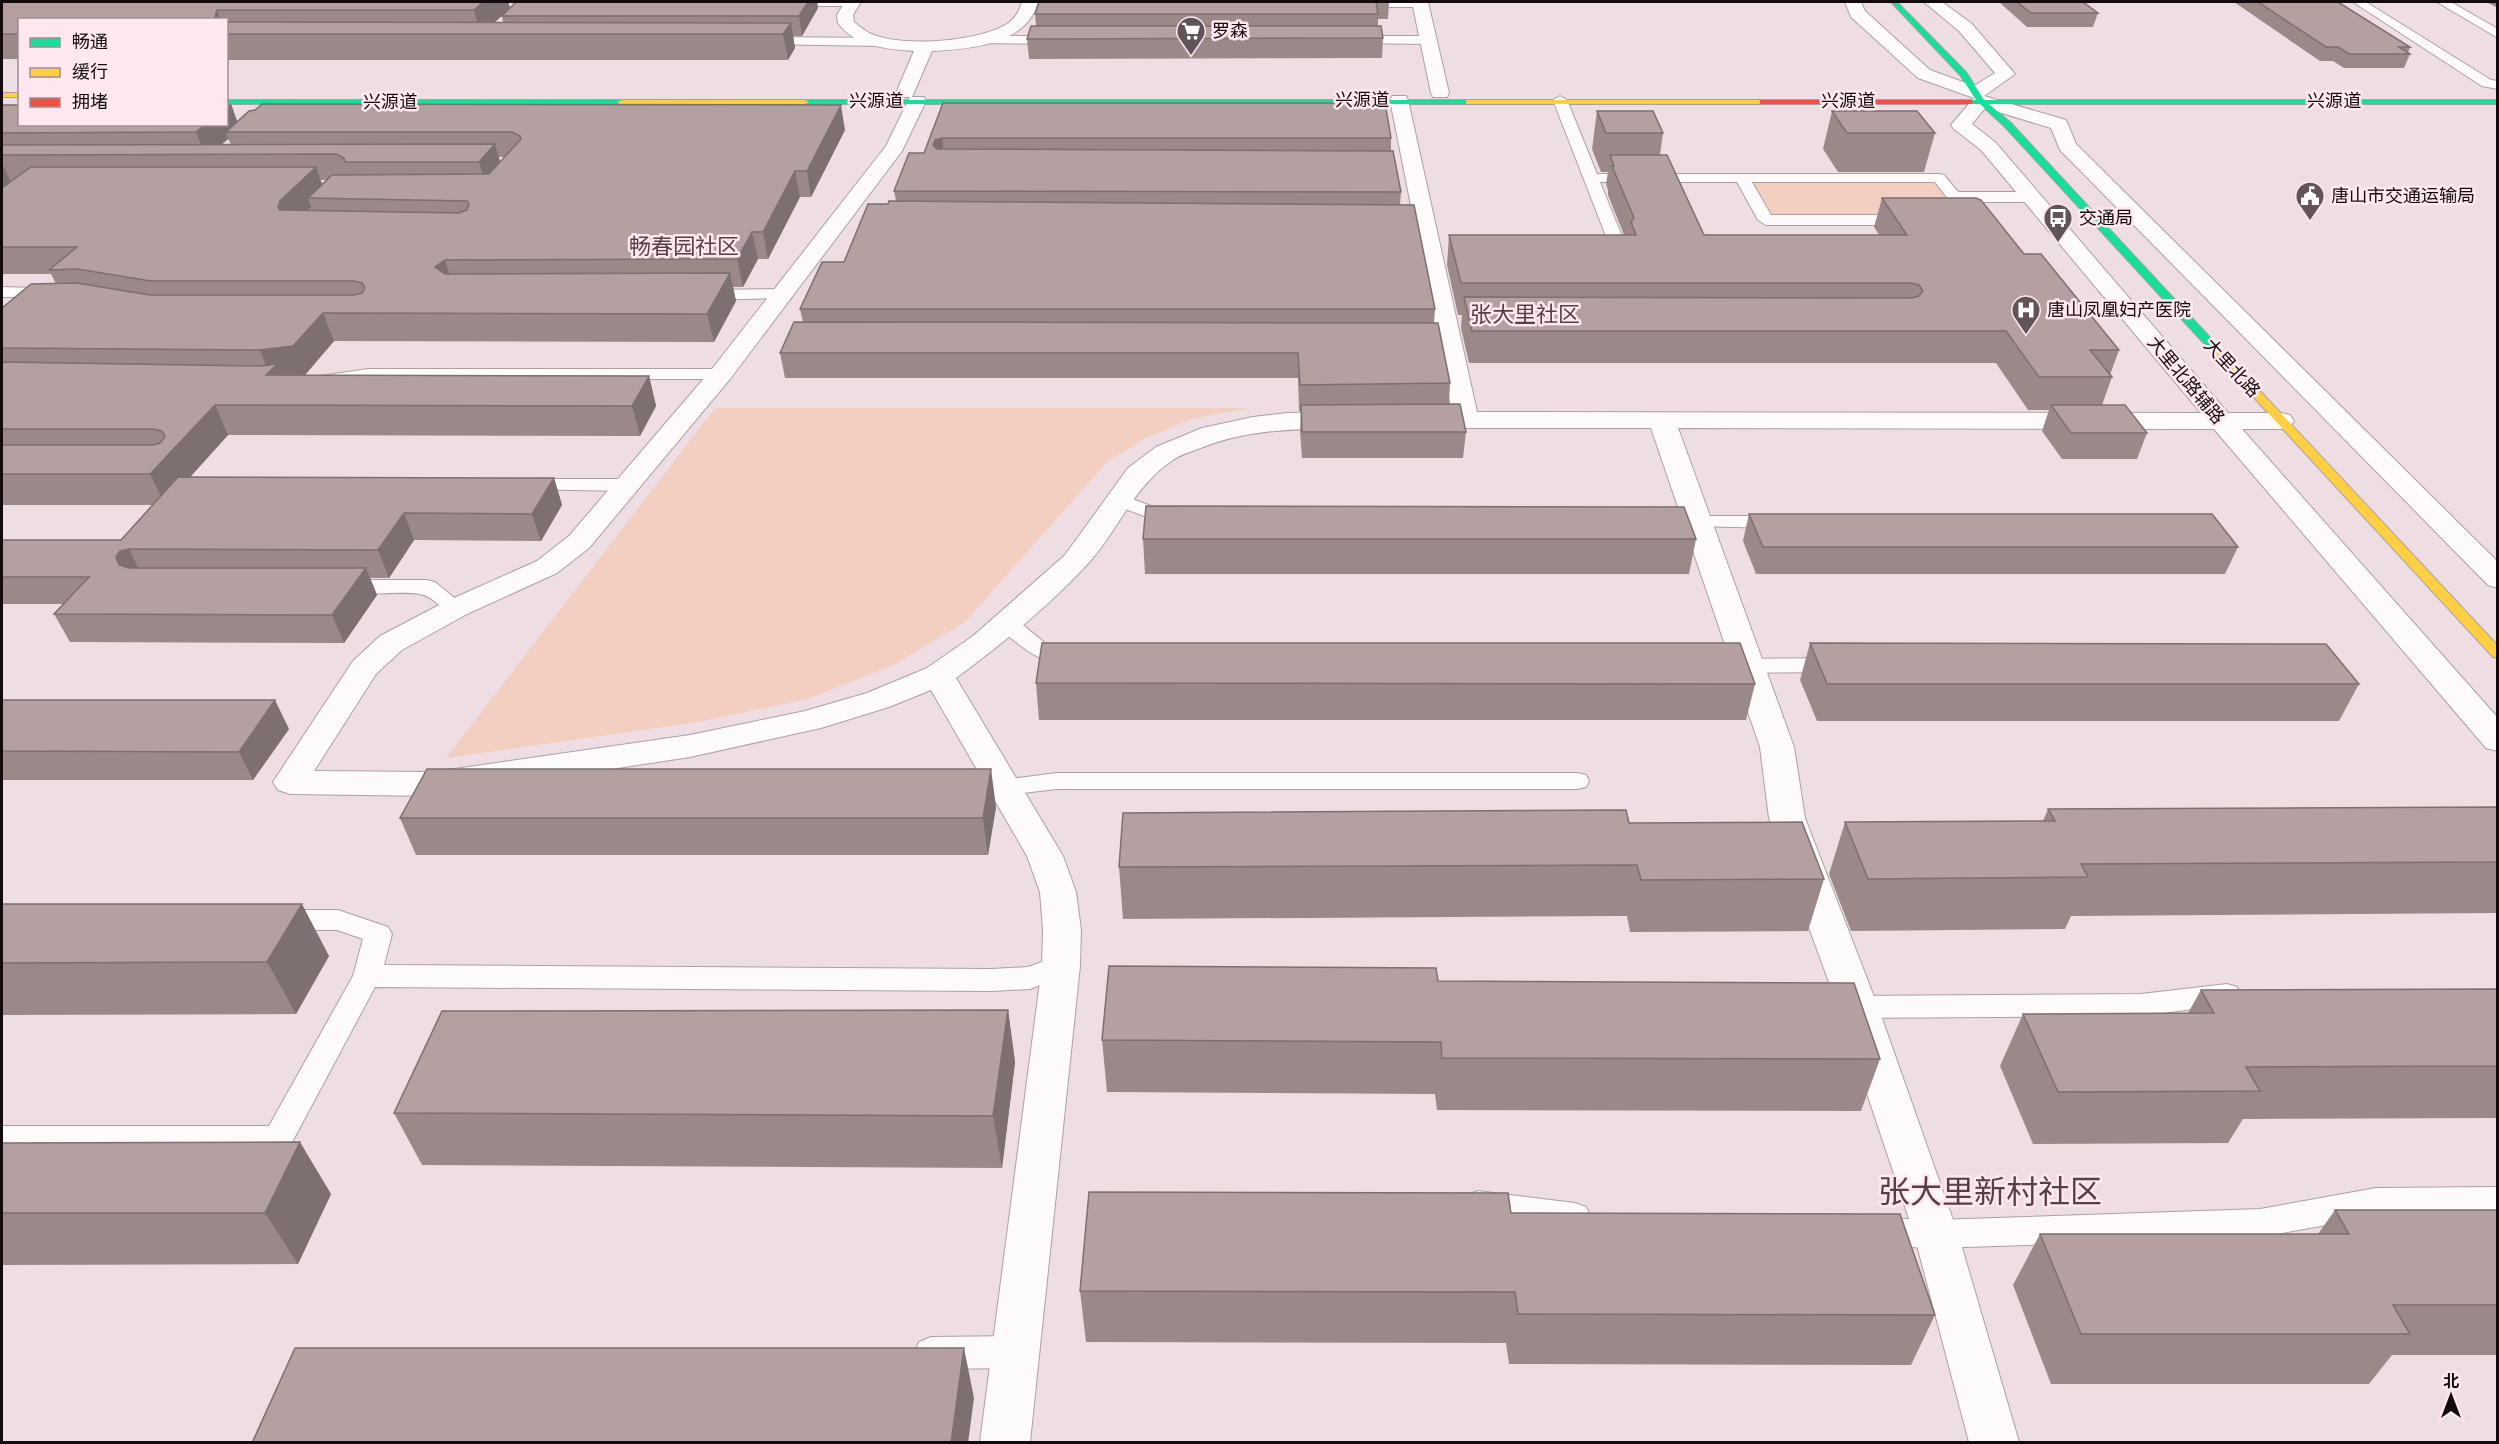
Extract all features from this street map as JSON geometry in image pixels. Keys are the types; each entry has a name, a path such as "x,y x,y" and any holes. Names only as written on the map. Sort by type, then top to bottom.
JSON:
{"main road":[{"name":"大里北路","path":"1894,2 1963,74 1979,97 2008,125 2498,654"},
{"name":"兴源道","path":"228,102 1440,93 2498,102"},
{"name":"兴源道","path":"228,94 1560,100 2498,93"},
{"path":"2,95 18,95"},
{"path":"2,102 18,102"}],"street":[{"path":"852,2 845,15 846,23 863,36 880,42 925,46 981,40 1002,33 1026,15 1034,2"},
{"path":"1420,2 1440,93"},
{"path":"1853,2 1857,13 1924,74 1979,97 2059,124 2067,146 2498,579"},
{"name":"大里北路辅路","path":"1932,2 1965,27 2006,74 1979,97 1961,125 1988,146 2222,422 2498,740"},
{"path":"925,46 895,147 721,374 579,542 547,567 456,608 391,644 364,668 290,782 434,784 690,746 809,721 878,700 938,675 984,643 1075,561 1138,474 1165,453 1211,434 1287,421 1466,419 2281,421"},
{"path":"1399,100 1407,165 1418,220 1466,419"},
{"path":"265,121 287,102"},
{"path":"1662,420 1729,666 1777,747 1787,818 1840,1007 1936,1234 1994,1443"},
{"path":"938,675 1045,856 1058,892 1062,930 1061,966 1005,1443"}],"lane":[{"path":"771,2 852,2"},
{"path":"1337,3 1420,2"},
{"path":"2359,2 2487,83 2498,85"},
{"path":"2443,2 2498,34"},
{"path":"981,40 1075,40"},
{"path":"1335,40 1429,40"},
{"path":"749,41 880,42"},
{"path":"1560,100 1619,249"},
{"path":"1591,178 1939,178 1966,212"},
{"path":"1742,178 1766,220 1926,220"},
{"path":"1954,197 2031,197"},
{"path":"2,292 30,292 25,309 50,305"},
{"path":"688,295 782,294"},
{"path":"1444,335 1469,322"},
{"path":"304,383 368,374 721,374"},
{"path":"508,485 626,485"},
{"path":"1119,500 1180,524 1191,525"},
{"path":"1691,528 1793,522"},
{"path":"320,586 427,587 456,608"},
{"path":"1006,623 1043,652 1094,663"},
{"path":"1729,666 1854,665"},
{"path":"1004,787 1057,781 1577,781"},
{"path":"2,1139 278,1138 367,976 378,934 338,920 257,920"},
{"path":"367,976 991,981 1030,978 1061,966"},
{"path":"1840,1007 2141,1005 2249,992"},
{"path":"1844,1230 1936,1234 2259,1223 2376,1202 2498,1201"},
{"path":"1449,1204 1473,1204 1600,1219"},
{"path":"897,1353 1016,1352"}],"shaded area":[{"path":"1748,180 1936,180 1965,218 1770,218"},
{"path":"715,408 1250,408 1192,419 1146,438 1108,461 965,622 894,665 808,699 699,722 446,758"}],"building":[{"path":"2,2 483,2 474,10 217,10 215,18 18,18 18,34 2,34"},
{"path":"516,2 808,2 799,16 502,16"},
{"path":"1039,2 1376,2 1378,14 1035,14"},
{"path":"2017,2 2083,2 2098,13 2031,13"},
{"path":"2258,2 2338,2 2410,47 2399,47 2410,54 2349,54 2338,47 2326,47"},
{"path":"228,22 791,23 783,34 228,34"},
{"path":"1031,26 1381,26 1383,38 1027,39"},
{"path":"943,103 1385,103 1391,138 942,138 935,140 933,145 937,149 1393,151 1401,192 894,191 909,153 924,153"},
{"path":"262,104 841,105 807,171 795,171 763,232 752,232 737,259 445,260 435,267 445,274 730,273 707,314 323,313 293,346 260,350 2,348 2,308 31,284 77,283 150,295 354,295 362,293 365,288 362,283 354,281 151,281 77,269 49,270 77,247 2,247 2,188 31,167 316,167 280,201 278,207 280,210 459,213 467,210 469,204 467,201 308,198 332,175 489,174 521,139 512,132 226,132 249,111 255,110"},
{"path":"2,105 18,105 18,126 204,126 196,132 2,133"},
{"path":"1597,111 1653,111 1663,133 1606,133"},
{"path":"1832,111 1917,111 1935,133 1847,133"},
{"path":"495,144 479,162 345,162 344,158 336,154 2,155 2,145"},
{"path":"1610,155 1667,155 1704,235 1907,235 1882,198 1976,198 1981,200 2024,254 2041,254 2119,350 2090,350 2112,377 2039,377 2006,331 1472,331 1464,297 1912,298 1919,296 1923,291 1919,285 1911,283 1461,283 1449,235 1636,235 1631,222 1634,218 1612,166 1614,166"},
{"path":"889,201 1414,205 1435,309 800,309 822,262 844,262 868,204 888,204"},
{"path":"794,322 1438,323 1450,383 1300,385 1298,353 780,353"},
{"path":"2,362 260,366 277,364 266,375 649,376 632,406 215,405 150,474 2,474 2,445 153,445 160,443 165,437 162,431 153,429 2,429"},
{"path":"1460,404 1466,432 1302,432 1301,405"},
{"path":"2051,405 2125,405 2147,433 2071,433"},
{"path":"178,477 554,478 532,514 404,513 378,550 129,549 120,551 116,557 119,565 129,568 366,568 332,615 54,614 89,577 2,577 2,540 121,540"},
{"path":"1146,506 1684,507 1696,539 1143,539"},
{"path":"1749,514 2212,514 2238,547 1763,547"},
{"path":"1042,643 1740,643 1755,684 1036,683"},
{"path":"1810,643 2326,644 2359,684 1827,684"},
{"path":"2,700 275,700 239,752 2,751"},
{"path":"427,769 991,769 983,818 400,818"},
{"path":"2498,807 2498,862 2081,864 2088,877 1868,879 1845,822 2055,821 2048,809"},
{"path":"1626,810 1629,823 1802,822 1824,879 1641,880 1637,865 1119,867 1123,813"},
{"path":"2,904 302,904 267,962 2,963"},
{"path":"1109,966 1436,968 1438,981 1854,983 1880,1059 1442,1058 1441,1042 1102,1040"},
{"path":"2498,989 2498,1066 2246,1067 2260,1091 2058,1092 2023,1014 2214,1013 2201,990"},
{"path":"1008,1010 993,1116 394,1113 442,1011"},
{"path":"300,1142 265,1213 2,1213 2,1143"},
{"path":"1089,1192 1508,1193 1511,1213 1900,1214 1935,1315 1518,1314 1515,1292 1080,1291"},
{"path":"2335,1210 2498,1210 2498,1305 2393,1305 2410,1334 2081,1334 2040,1234 2349,1234"},
{"path":"295,1348 964,1348 951,1443 252,1443"}],"traffic: fast":[{"path":"1894,2 1963,74 1981,101 2008,125 2214,348"},
{"path":"228,102 622,102"},
{"path":"805,102 1469,102"},
{"path":"1970,102 2498,102"}],"traffic: slow":[{"path":"2,95 18,95"},
{"path":"622,102 805,102"},
{"path":"1469,102 1763,102"},
{"path":"2214,348 2498,654"}],"traffic: jam":[{"path":"1763,102 1970,102"}],"place":[{"name":"罗森","path":"1191,56"},
{"name":"唐山市交通运输局","path":"2310,222"},
{"name":"交通局","path":"2058,244"},
{"name":"唐山凤凰妇产医院","path":"2026,336"}],"district":[{"name":"畅春园社区","path":"684,246"},
{"name":"张大里社区","path":"1525,314"},
{"name":"张大里新村社区","path":"1990,1192"}]}
